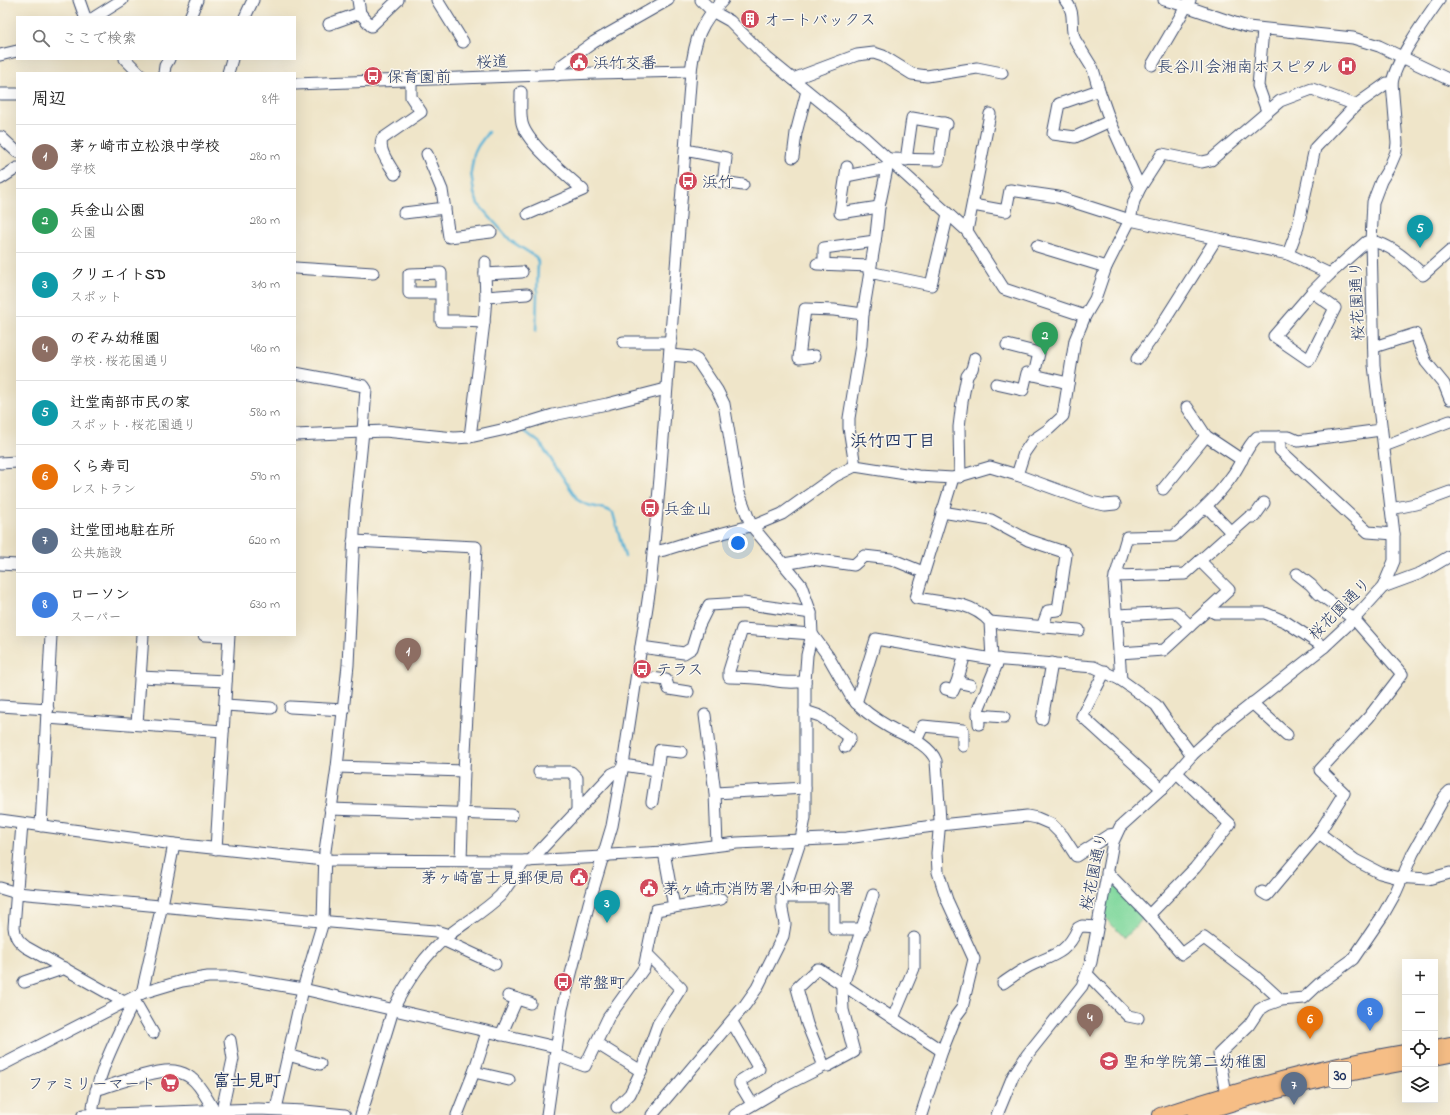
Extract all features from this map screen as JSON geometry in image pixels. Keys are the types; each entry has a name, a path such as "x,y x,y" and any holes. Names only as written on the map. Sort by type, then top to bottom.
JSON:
{"main road":[{"path":"1438,1046 1450,1044"},
{"name":"30","path":"1198,1112 1226,1095 1321,1069 1402,1053"},
{"path":"1438,1057 1450,1055"},
{"name":"30","path":"1160,1115 1198,1112 1295,1086 1370,1069 1402,1064"}],"street":[{"path":"79,0 85,16"},
{"path":"97,16 122,0"},
{"path":"190,16 197,0"},
{"path":"246,16 253,0"},
{"path":"358,0 360,13 371,26 398,0"},
{"path":"437,0 463,42"},
{"path":"557,75 562,64 594,42 668,0"},
{"path":"701,0 712,11 730,21 767,58 807,91 888,164 967,231 1004,289 1085,316"},
{"path":"547,1115 562,1009 589,903 612,826 623,767 650,587 694,49 702,26 712,11 723,0"},
{"path":"1065,0 1070,6 1072,13 1073,35 1093,69 1110,121 1140,188"},
{"path":"1164,0 1189,3 1231,23 1263,30 1353,38 1378,46 1450,80"},
{"name":"桜花園通り","path":"997,1115 1013,1076 1027,1055 1082,986 1091,962 1107,872 1117,829 1162,789 1192,754 1231,719 1324,647 1354,619 1383,587 1394,561 1394,534 1374,366 1371,241 1373,202 1381,181 1396,152 1397,143 1392,83 1402,58 1439,0"},
{"path":"1152,65 1189,3"},
{"path":"329,24 360,13"},
{"path":"1263,30 1258,86 1267,111"},
{"path":"0,55 16,51"},
{"path":"793,79 857,55 874,53 883,56 912,74 927,76 977,68 1002,73"},
{"path":"126,60 138,72"},
{"path":"164,72 165,66 168,60"},
{"path":"228,72 232,60"},
{"name":"桜道","path":"296,84 691,71"},
{"path":"395,174 380,144 382,139 421,112 411,96 411,80"},
{"path":"1288,254 1298,226 1315,148 1356,105 1387,84 1392,83"},
{"path":"1017,475 1024,453 1033,440 1050,429 1063,416 1075,340 1094,299 1106,267 1130,220 1134,201 1140,188 1162,154 1202,162 1211,160 1280,101 1312,89 1356,105"},
{"path":"1099,90 1059,104 1053,134 1075,137 1110,121"},
{"path":"793,157 796,133 807,91"},
{"path":"521,92 522,124 526,132 541,150 583,190 528,214"},
{"path":"0,94 16,94"},
{"path":"967,231 990,114"},
{"path":"879,207 840,213 846,172 906,160 939,160 945,124 912,118 906,160"},
{"path":"1,137 16,151"},
{"path":"685,150 726,158 719,181 743,186"},
{"path":"427,154 442,190 449,237 491,232"},
{"path":"855,466 849,418 879,207 888,164"},
{"path":"0,179 16,169"},
{"path":"972,205 1006,211 1010,190 1058,197 1130,220 1288,254 1330,274"},
{"path":"404,212 445,208"},
{"path":"875,241 824,248 820,264 870,269 931,285 948,214"},
{"path":"1137,359 1161,326 1216,239"},
{"path":"1312,292 1335,308 1309,360 1274,336 1312,292 1366,242 1371,241 1391,249 1423,275 1450,251"},
{"path":"1040,249 1106,267"},
{"path":"470,437 484,322 486,298 485,262"},
{"path":"296,268 373,273"},
{"path":"485,274 522,272"},
{"path":"441,293 441,326 461,321 484,322"},
{"path":"486,298 527,294"},
{"path":"815,356 799,358 805,309 834,310 863,314"},
{"path":"1374,347 1415,334 1426,362 1444,384 1450,399"},
{"path":"623,342 671,342"},
{"path":"1007,345 1039,353 1034,375"},
{"path":"652,1115 732,1022 757,988 783,936 785,924 782,909 782,897 801,839 805,818 805,682 807,655 812,634 811,613 801,585 751,525 739,493 724,404 713,383 697,360 692,356 670,355"},
{"path":"975,358 972,369 967,376 962,402 956,478 942,512 916,598 969,607 990,622 995,659 978,710 979,720 1004,717"},
{"path":"276,1109 303,989 323,922 324,860 344,710 348,665 353,541 366,389 364,386 296,373"},
{"path":"996,384 1023,390 1027,373 1068,383"},
{"path":"296,435 385,431 454,438 470,437 514,427 553,415 607,404 666,389"},
{"path":"1187,407 1206,436 1242,460"},
{"path":"1384,446 1450,421"},
{"path":"1121,680 1114,581 1127,537 1174,536 1222,490 1233,475 1252,441 1257,437 1289,437 1298,441 1381,430"},
{"path":"1163,488 1206,436"},
{"path":"1280,437 1280,450 1368,532 1394,534"},
{"path":"0,463 16,462"},
{"path":"654,552 751,525 786,511 835,476 855,466 918,476 956,478 990,467 1017,475 1091,502 1115,504"},
{"path":"1391,509 1420,503 1450,492"},
{"path":"1115,576 1185,574 1248,517 1254,517 1264,503"},
{"path":"1206,506 1231,532"},
{"path":"942,512 990,520 1028,540 1064,552 1066,555 1058,610 1048,611 1042,627"},
{"path":"353,541 476,547 464,771 461,860"},
{"path":"784,564 812,559 854,565 864,556 891,559 923,572"},
{"path":"1383,587 1421,573 1450,556"},
{"path":"1119,653 1164,650 1229,590 1200,561"},
{"path":"0,564 16,566"},
{"path":"1262,892 1267,895 1319,832 1344,793 1320,770 1369,717 1402,674 1354,619 1319,594 1311,585 1297,574"},
{"path":"641,647 684,653 692,648 699,625 709,605 743,603 811,613"},
{"path":"1208,609 1215,613 1265,613 1286,622 1324,647"},
{"path":"1117,615 1176,612 1190,626"},
{"path":"990,622 1079,630"},
{"path":"805,682 777,682 768,679 729,677 729,671 742,629 812,634 828,656 856,703 871,715 916,742 933,755 936,761 940,825 937,853 938,872 947,900 974,959 962,1008 956,1016 942,1051 921,1115"},
{"path":"41,826 52,636"},
{"path":"138,724 143,636"},
{"path":"216,849 228,636"},
{"path":"856,703 876,639 995,659 1088,666 1105,671 1121,680 1156,705 1192,754"},
{"path":"946,689 953,691 965,654"},
{"path":"1042,719 1052,663"},
{"path":"1105,671 1082,716 1162,789"},
{"path":"637,676 666,680 669,689 688,692"},
{"path":"140,677 226,681"},
{"path":"957,682 970,685"},
{"path":"1252,703 1287,735"},
{"path":"224,705 271,708"},
{"path":"0,706 138,724 223,731"},
{"path":"290,707 344,710"},
{"path":"805,711 820,716 850,738 845,747"},
{"path":"705,715 715,793 717,845"},
{"path":"916,742 923,726 963,730 963,746"},
{"path":"652,802 660,750 680,752"},
{"path":"337,766 464,771"},
{"path":"361,1115 393,1010 397,1001 421,964 446,937 500,895 527,861 577,812 612,774 623,767 656,770"},
{"path":"539,772 571,772 577,778 577,812"},
{"path":"1149,915 1195,868 1230,824 1176,772"},
{"path":"715,793 805,788"},
{"path":"1226,1095 1219,1054 1248,1025 1259,1010 1267,1005 1281,1000 1304,998 1320,982 1353,959 1383,915 1403,878 1413,853 1445,796 1450,791"},
{"path":"330,809 512,815"},
{"path":"0,820 174,844 324,860 527,861 603,857 610,855 664,852 737,843 847,838 1012,816 1037,818 1051,824 1059,832 1076,856 1109,835 1115,834"},
{"path":"22,824 14,927 14,934 18,941 26,947 65,968 134,998 153,1033"},
{"path":"1319,832 1355,860 1380,873 1395,877 1428,879 1450,873"},
{"path":"92,1115 96,1090 105,1063 134,998 162,905 174,844"},
{"path":"664,852 674,907"},
{"path":"1107,872 1149,915 1182,954 1204,938 1257,978 1281,1000"},
{"path":"0,888 17,893 162,905 323,922 436,930 495,964"},
{"path":"735,1115 788,1084 824,1066 828,1066 854,1052 843,1010 842,988 863,929 873,895"},
{"path":"782,897 834,897 834,929 863,929"},
{"path":"0,1066 134,998 162,986 208,977 232,977 303,989 501,1035 555,1051 584,1066 608,1018 644,968 656,910 722,899"},
{"path":"1003,983 1035,964 1058,954 1073,939 1078,928 1082,926 1097,927"},
{"path":"893,1018 914,968 914,938"},
{"path":"617,1107 630,1094 641,1072 658,1024 681,988 647,954"},
{"path":"24,982 65,968"},
{"path":"824,1066 808,1024 797,988 817,969 942,1051"},
{"path":"1087,974 1128,1016 1138,1018"},
{"path":"501,1035 513,998 530,1003"},
{"path":"732,1022 759,1069 740,1081 740,1084 752,1104"},
{"path":"457,1115 474,1072 487,1032"},
{"path":"218,1111 233,1059 230,1040"},
{"path":"596,1043 641,1072"},
{"path":"288,1055 320,1064"},
{"path":"96,1090 161,1071 181,1072 192,1078 218,1111"},
{"path":"474,1072 509,1080"},
{"path":"83,1115 276,1109 345,1115"}],"green space":[{"path":"1108,878 1146,915 1125,938 1102,915"}],"waterway":[{"path":"488,132 474,154 471,172 474,193 478,204 511,241 536,257 538,262 536,331"},
{"path":"523,430 540,443 578,500 587,505 613,513 625,557"}],"place":[{"name":"オートバックス","path":"750,19"},
{"name":"浜竹交番","path":"579,62"},
{"name":"長谷川会湘南ホスピタル","path":"1347,66"},
{"name":"保育園前","path":"373,76"},
{"name":"浜竹","path":"688,181"},
{"name":"辻堂南部市民の家","path":"1420,248"},
{"name":"兵金山公園","path":"1045,355"},
{"name":"兵金山","path":"650,508"},
{"name":"テラス","path":"642,669"},
{"name":"茅ヶ崎市立松浪中学校","path":"408,671"},
{"name":"茅ヶ崎富士見郵便局","path":"579,877"},
{"name":"茅ヶ崎市消防署小和田分署","path":"649,888"},
{"name":"クリエイトSD","path":"607,923"},
{"name":"常盤町","path":"563,982"},
{"name":"ローソン","path":"1370,1031"},
{"name":"のぞみ幼稚園","path":"1090,1037"},
{"name":"くら寿司","path":"1310,1039"},
{"name":"聖和学院第二幼稚園","path":"1109,1061"},
{"name":"ファミリーマート","path":"170,1083"},
{"name":"辻堂団地駐在所","path":"1294,1105"}],"district":[{"name":"浜竹四丁目","path":"893,440"},
{"name":"富士見町","path":"247,1080"}]}
